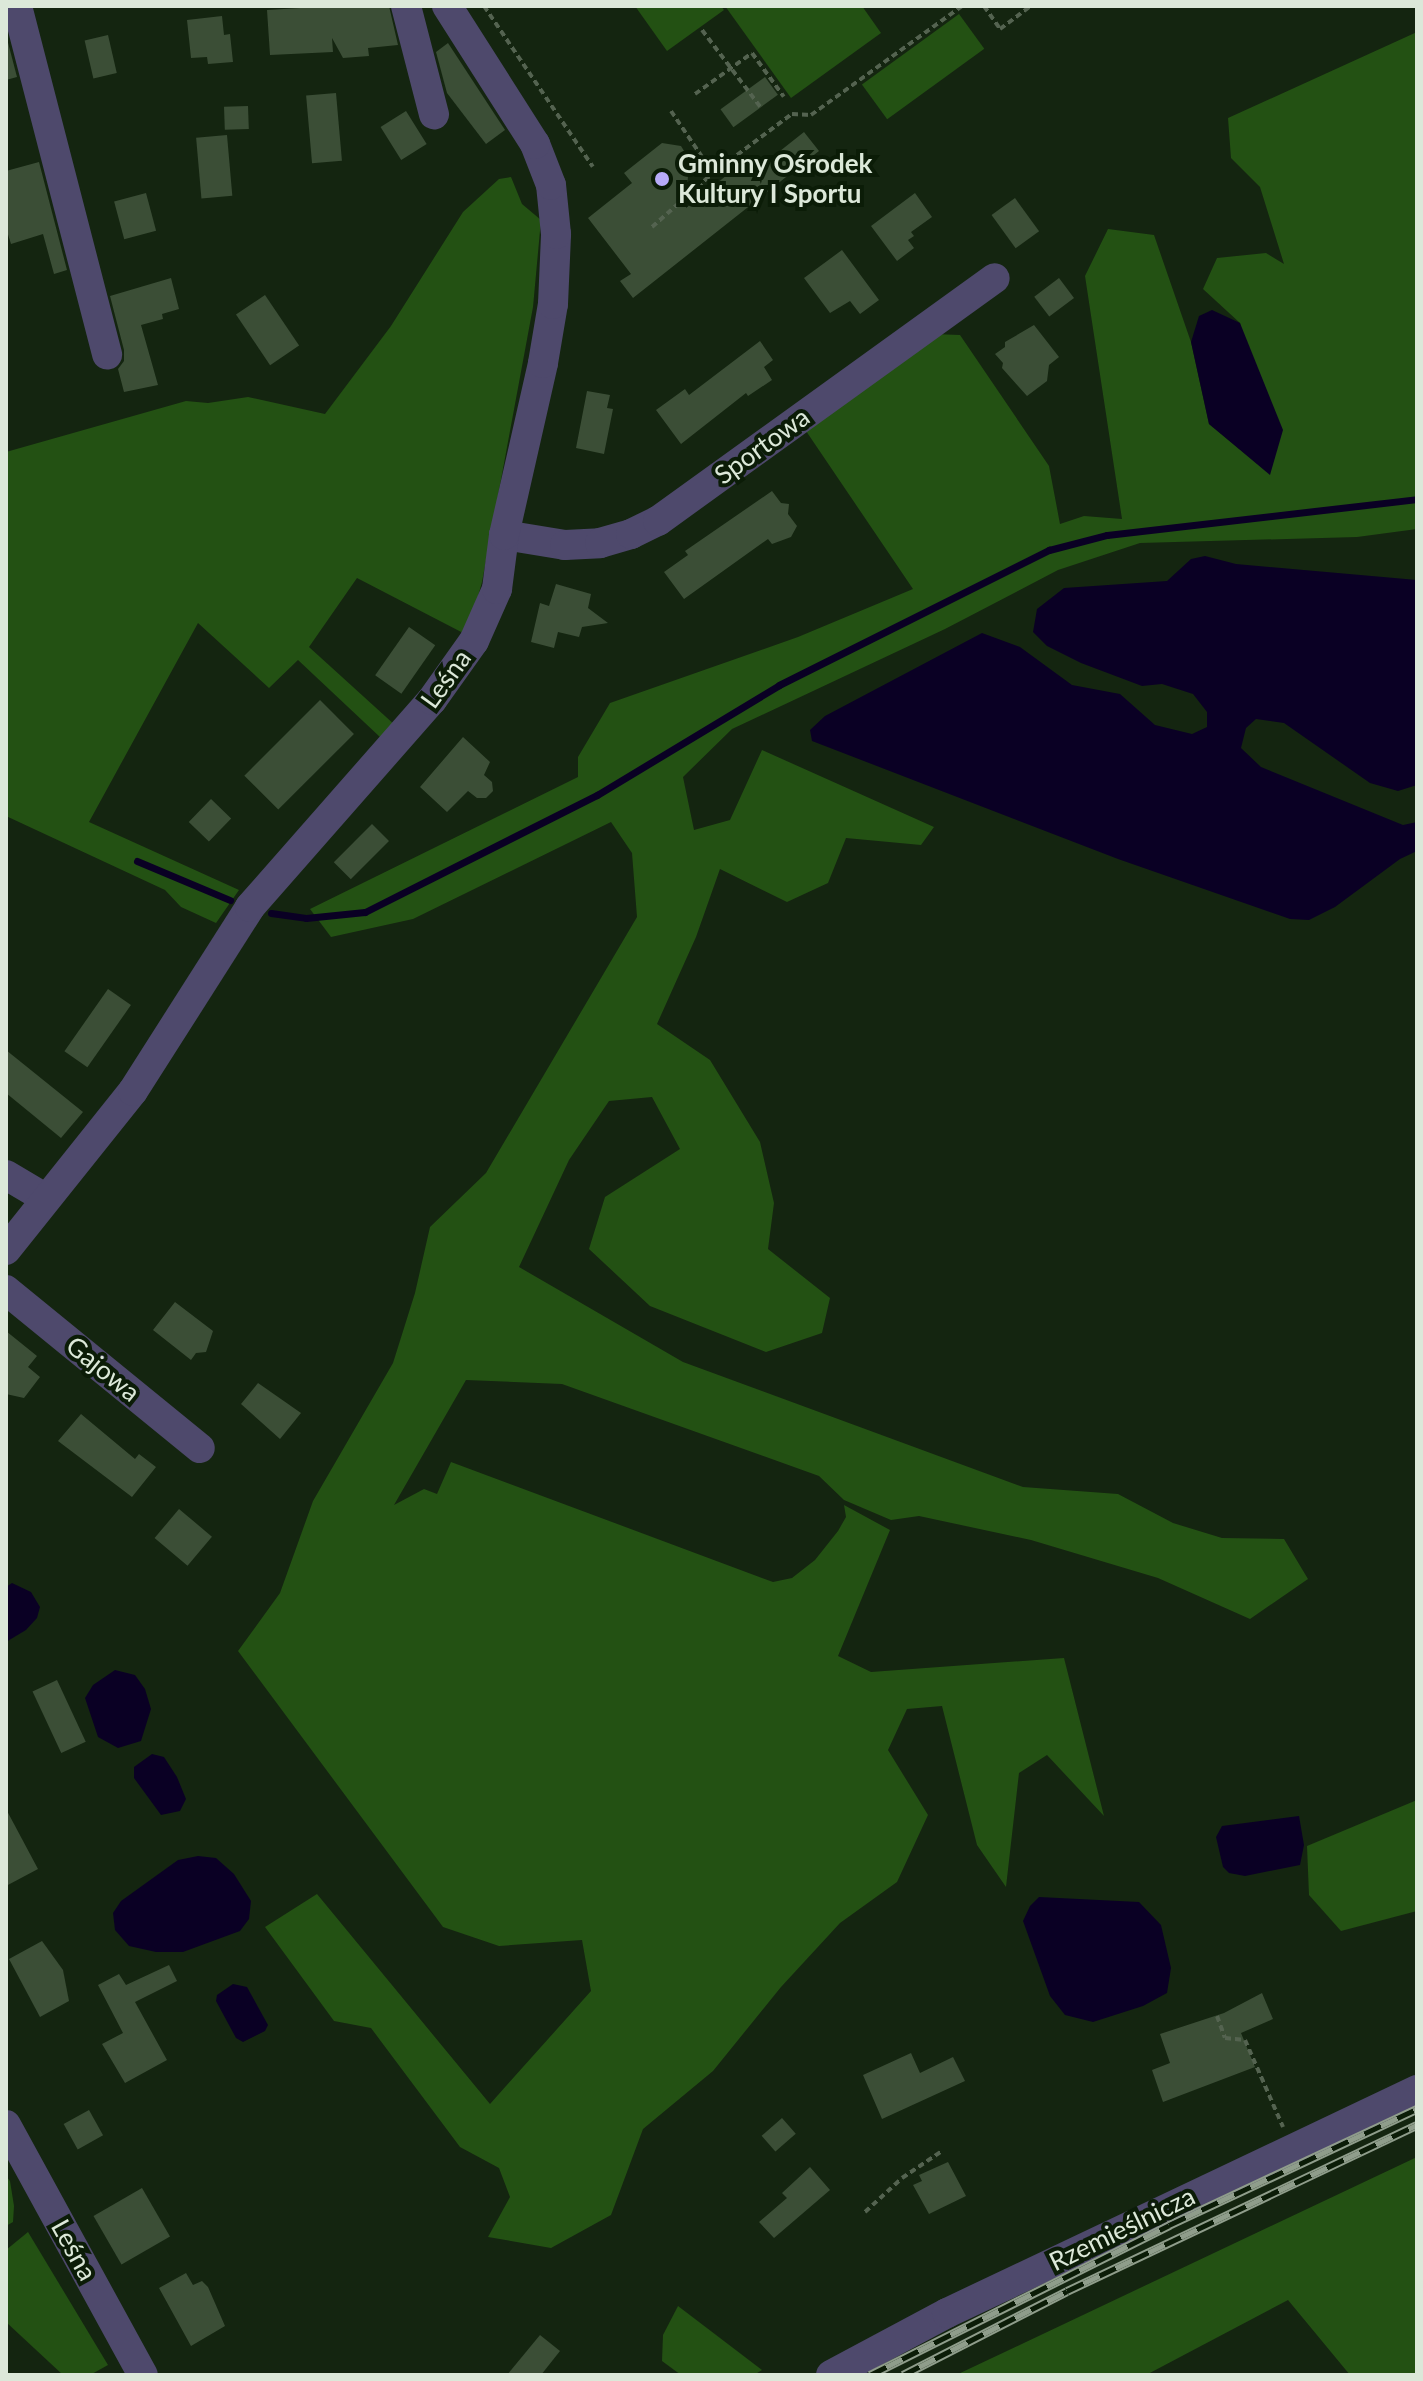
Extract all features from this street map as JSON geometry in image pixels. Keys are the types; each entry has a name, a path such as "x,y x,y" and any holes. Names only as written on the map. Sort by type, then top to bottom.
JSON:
{"street":[{"path":"17,6 107,355"},
{"path":"406,6 434,114"},
{"name":"Leśna","path":"6,1250 133,1091 250,907 432,700 474,641 497,589 504,535 543,363 553,304 554,209 551,185 535,144 447,6"},
{"name":"Sportowa","path":"504,535 565,545 600,543 631,534 658,521 995,278"},
{"path":"6,1175 45,1198"},
{"name":"Gajowa","path":"6,1290 200,1448"},
{"name":"Rzemieślnicza","path":"831,2375 947,2313 1417,2090"},
{"name":"Leśna","path":"6,2125 143,2375"}],"path":[{"path":"484,6 593,167"},
{"path":"652,227 713,173 792,114 811,115 962,6"},
{"path":"984,6 1000,29 1030,6"},
{"path":"702,30 762,109"},
{"path":"695,94 752,53 784,97"},
{"path":"671,111 713,173"},
{"path":"1217,2016 1225,2038 1245,2040 1292,2147"},
{"path":"865,2212 902,2178 942,2151"}],"green space":[{"path":"635,6 721,6 724,10 667,51"},
{"path":"725,6 862,6 881,33 791,98"},
{"path":"959,14 984,49 887,119 862,85"},
{"path":"1417,32 1417,529 1357,537 1140,543 1058,570 945,629 732,729 683,777 694,830 730,820 762,750 934,827 921,845 846,838 828,883 787,902 720,869 696,937 657,1024 710,1060 760,1142 774,1203 768,1249 830,1298 822,1333 766,1352 650,1306 589,1249 605,1197 680,1149 652,1097 609,1101 569,1160 519,1267 683,1362 1023,1487 1118,1494 1173,1523 1222,1538 1284,1539 1308,1579 1250,1619 1158,1578 1031,1540 919,1516 891,1520 844,1500 819,1476 562,1384 466,1380 394,1505 424,1489 437,1494 451,1462 773,1582 792,1578 815,1560 846,1517 844,1505 890,1530 838,1656 871,1672 1064,1658 1104,1816 1047,1755 1019,1773 1006,1887 977,1845 942,1706 907,1709 888,1750 928,1815 897,1882 840,1923 781,1987 713,2071 643,2129 611,2215 551,2248 488,2237 510,2197 499,2168 460,2147 371,2028 334,2021 265,1927 317,1894 490,2104 591,1991 582,1940 499,1946 443,1927 238,1651 280,1593 313,1501 393,1363 415,1293 430,1227 486,1173 637,917 632,853 611,822 413,919 331,937 310,909 578,777 578,757 610,703 798,637 913,589 804,428 933,334 960,335 1049,466 1060,524 1084,516 1122,519 1085,276 1108,229 1154,235 1191,342 1209,424 1270,474 1240,323 1203,289 1217,258 1266,253 1284,264 1260,187 1231,158 1228,118"},
{"path":"511,177 522,204 541,220 533,307 482,582 467,635 357,578 309,647 396,726 381,738 298,660 269,688 198,623 89,822 239,890 216,923 181,907 165,890 6,816 6,452 186,401 208,403 248,397 325,414 391,326 463,212 499,179"},
{"path":"1417,1800 1417,1911 1341,1931 1309,1895 1307,1846"},
{"path":"1417,2157 1417,2375 1350,2375 1288,2300 1146,2375 956,2375"},
{"path":"6,2176 10,2181 14,2206 13,2222 6,2226"},
{"path":"28,2232 108,2365 90,2375 63,2375 6,2322 6,2250"},
{"path":"678,2306 762,2370 754,2375 681,2375 662,2361 663,2335"}],"shaded area":[{"path":"1212,310 1240,323 1283,430 1270,475 1209,424 1191,342 1199,316"},
{"path":"1205,556 1236,564 1417,580 1417,785 1398,791 1370,783 1284,723 1256,719 1246,728 1241,748 1261,767 1403,825 1417,822 1417,851 1400,859 1335,907 1309,920 1290,919 1118,859 812,741 810,730 825,716 982,633 1020,647 1072,685 1120,694 1155,725 1192,734 1207,727 1207,712 1193,694 1162,684 1142,686 1081,663 1047,646 1033,632 1037,609 1064,588 1167,581 1191,559"},
{"path":"12,1583 31,1592 40,1607 37,1618 26,1630 6,1642 6,1587"},
{"path":"115,1670 135,1675 145,1689 151,1709 141,1741 118,1748 98,1737 85,1698 93,1685"},
{"path":"152,1754 164,1757 177,1777 186,1799 180,1811 161,1815 134,1778 134,1767"},
{"path":"1299,1816 1304,1845 1300,1865 1245,1876 1229,1873 1223,1867 1216,1837 1222,1826"},
{"path":"198,1856 216,1858 234,1874 251,1901 249,1919 240,1931 183,1952 156,1952 129,1946 115,1930 113,1913 121,1901 178,1860"},
{"path":"1039,1897 1139,1902 1161,1925 1171,1968 1167,1993 1143,2006 1093,2022 1065,2015 1050,1996 1023,1921 1030,1906"},
{"path":"233,1984 247,1987 268,2025 265,2031 243,2042 236,2038 216,2001 217,1995"}],"building":[{"path":"389,6 398,45 368,48 369,56 343,58 332,38 333,52 270,55 267,10"},
{"path":"222,16 224,35 230,34 233,62 208,64 207,57 191,58 187,20"},
{"path":"6,35 17,77 6,80"},
{"path":"108,35 117,73 93,78 85,40"},
{"path":"448,43 505,130 486,144 447,93 436,52"},
{"path":"765,77 778,95 733,127 721,109"},
{"path":"336,93 342,161 312,163 306,96"},
{"path":"248,106 249,129 225,130 224,107"},
{"path":"406,111 427,144 401,160 381,127"},
{"path":"804,132 819,151 633,298 620,281 631,274 588,218 632,183 624,173 662,143 681,146 689,159 686,208 742,163 751,174"},
{"path":"227,135 232,196 201,198 196,138"},
{"path":"39,162 67,270 54,274 43,234 11,244 6,228 6,171"},
{"path":"146,193 156,231 124,239 114,202"},
{"path":"915,193 932,217 911,232 914,236 908,240 914,248 897,261 871,226"},
{"path":"1015,198 1039,231 1016,248 992,215"},
{"path":"842,250 879,300 860,314 850,301 830,313 804,278"},
{"path":"171,278 179,309 162,314 163,319 141,325 158,385 124,392 118,369 124,361 124,350 110,296"},
{"path":"1059,278 1074,298 1049,317 1034,297"},
{"path":"265,295 299,346 270,365 236,315"},
{"path":"1034,325 1059,357 1049,365 1047,381 1027,396 1002,368 1003,363 995,354 1005,347 1005,342"},
{"path":"760,341 773,360 764,367 772,380 748,396 746,393 681,444 656,410 685,389 689,395"},
{"path":"587,391 610,395 607,408 613,409 604,454 576,448"},
{"path":"772,491 781,503 789,504 788,514 797,526 791,537 772,544 768,539 684,599 664,572 688,555 685,551"},
{"path":"556,584 591,594 588,608 608,623 582,627 579,637 558,632 554,648 531,642 540,603 549,606"},
{"path":"409,627 435,645 401,694 375,675"},
{"path":"320,700 354,734 278,810 244,776"},
{"path":"463,737 490,762 484,775 492,782 493,791 486,798 477,798 468,791 447,812 420,787"},
{"path":"211,799 231,818 209,841 189,822"},
{"path":"372,824 389,841 351,879 334,862"},
{"path":"108,989 131,1005 87,1067 64,1051"},
{"path":"6,1050 83,1112 61,1138 6,1093"},
{"path":"175,1302 213,1331 206,1352 196,1353 191,1360 153,1330"},
{"path":"6,1331 37,1356 28,1367 40,1377 24,1398 6,1394"},
{"path":"258,1383 301,1413 280,1439 241,1404"},
{"path":"81,1414 135,1459 139,1454 156,1467 132,1497 58,1441"},
{"path":"179,1509 212,1537 188,1566 155,1538"},
{"path":"57,1680 86,1742 61,1753 33,1691"},
{"path":"6,1809 38,1869 6,1886"},
{"path":"42,1941 63,1970 69,2001 40,2017 9,1959"},
{"path":"169,1965 177,1981 135,2002 167,2060 125,2083 102,2044 123,2033 98,1985 119,1974 126,1985"},
{"path":"1262,1993 1273,2019 1241,2033 1255,2067 1163,2102 1152,2070 1170,2063 1160,2034 1224,2013"},
{"path":"911,2053 920,2073 953,2057 965,2081 882,2119 863,2075"},
{"path":"89,2110 103,2135 78,2149 64,2124"},
{"path":"782,2118 796,2134 775,2152 762,2136"},
{"path":"948,2162 966,2196 929,2214 913,2185 922,2181 919,2175"},
{"path":"810,2167 830,2190 774,2238 759,2222 787,2198 782,2193"},
{"path":"142,2188 170,2236 122,2264 94,2216"},
{"path":"186,2273 193,2285 202,2281 208,2287 225,2326 191,2346 159,2288"},
{"path":"540,2335 560,2351 541,2375 507,2375"}],"waterway":[{"path":"271,913 306,918 365,912 597,795 779,685 1049,550 1107,535 1417,499"},
{"path":"137,861 230,900"}],"railway":[{"path":"870,2375 1169,2225 1417,2109"},
{"path":"903,2375 1067,2291 1417,2125"}],"place":[{"name":"Gminny Ośrodek Kultury I Sportu","path":"662,179"}]}
